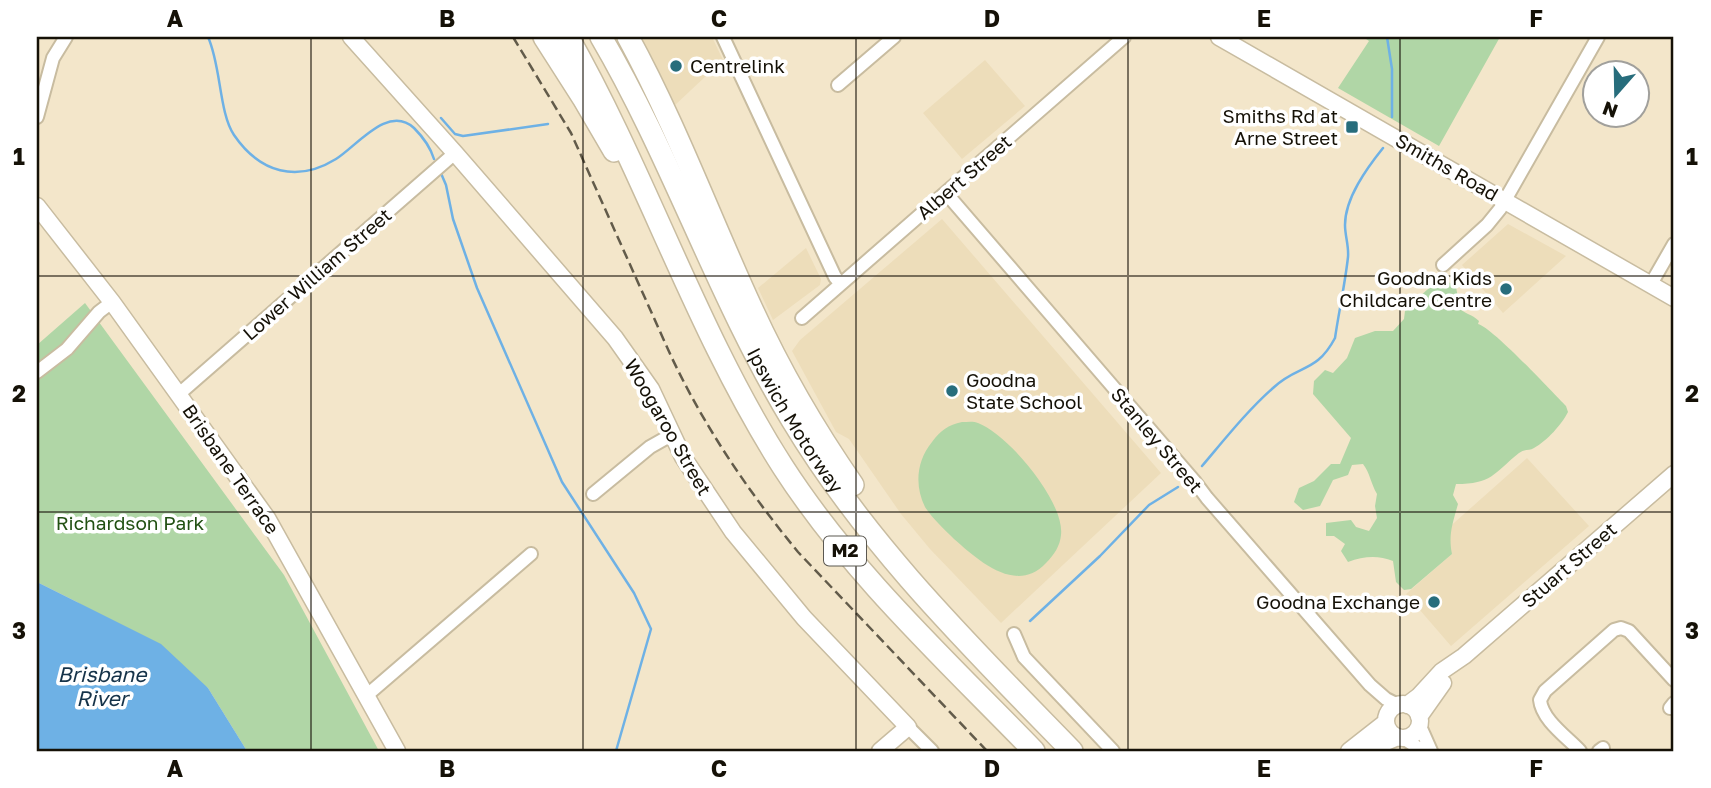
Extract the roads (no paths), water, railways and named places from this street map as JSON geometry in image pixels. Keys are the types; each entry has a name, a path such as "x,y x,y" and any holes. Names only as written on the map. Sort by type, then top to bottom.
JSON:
{"highway":[{"path":"544,37 616,156 634,166"},
{"name":"Ipswich Motorway","path":"568,37 601,97 726,367 748,410 798,489 838,544 877,590 1034,751"},
{"name":"Ipswich Motorway","path":"601,37 639,108 742,330 793,421 833,482 874,537 956,631 1072,751"},
{"path":"628,37 669,117 751,308 804,410 867,507 946,603 956,631"}],"street":[{"path":"37,117 53,58 66,37"},
{"name":"Woogaroo Street","path":"351,37 431,125 615,338 651,389 698,483 757,563 804,618 932,751"},
{"path":"723,37 824,254 841,284"},
{"path":"838,85 894,37"},
{"name":"Albert Street","path":"802,317 1125,37"},
{"name":"Smiths Road","path":"1219,37 1674,298"},
{"path":"1443,265 1487,225 1505,201 1598,37"},
{"name":"Lower William Street","path":"179,394 455,153"},
{"name":"Stanley Street","path":"946,193 1370,685 1386,699 1411,713"},
{"name":"Brisbane Terrace","path":"37,206 113,302 267,518 397,751"},
{"path":"1651,285 1674,244"},
{"path":"37,372 67,349 99,312 113,302"},
{"path":"593,494 650,447 673,434"},
{"name":"Stuart Street","path":"1411,713 1464,656 1674,474"},
{"path":"366,696 531,554"},
{"path":"1580,751 1547,717 1540,700 1545,691 1614,630 1620,628 1629,631 1674,680"},
{"path":"1014,634 1024,656 1113,751"},
{"name":"Stanley Street","path":"1370,685 1381,703 1386,720"},
{"path":"1349,751 1386,720 1393,708 1411,713 1431,751"},
{"path":"1365,751 1414,734 1411,713"},
{"path":"1386,720 1390,732 1423,751"},
{"path":"880,751 908,727"}],"water":[{"name":"Brisbane River","path":"37,582 161,644 208,688 247,751 37,751"}],"waterway":[{"path":"208,37 229,126 244,148 267,166 293,172 307,171 336,159 373,130 394,121 404,122 414,128 426,142 434,159"},
{"path":"1387,37 1392,69 1392,117"},
{"path":"441,118 455,134 463,136 548,124"},
{"path":"1202,466 1263,397 1282,380 1321,358 1335,338 1348,257 1346,215 1358,184 1383,148"},
{"path":"440,171 477,288 562,482 634,593 651,629 616,751"},
{"path":"1030,621 1100,556 1149,505 1178,487"}],"railway":[{"path":"513,37 571,133 684,383 728,458 798,552 987,751"}],"place":[{"name":"Centrelink","path":"676,66"},
{"name":"Smiths Rd at Arne Street","path":"1352,127"},
{"name":"Goodna Kids Childcare Centre","path":"1506,289"},
{"name":"Goodna State School","path":"952,391"},
{"name":"Goodna Exchange","path":"1434,602"}],"park label":[{"name":"Richardson Park","path":"130,523"}]}
